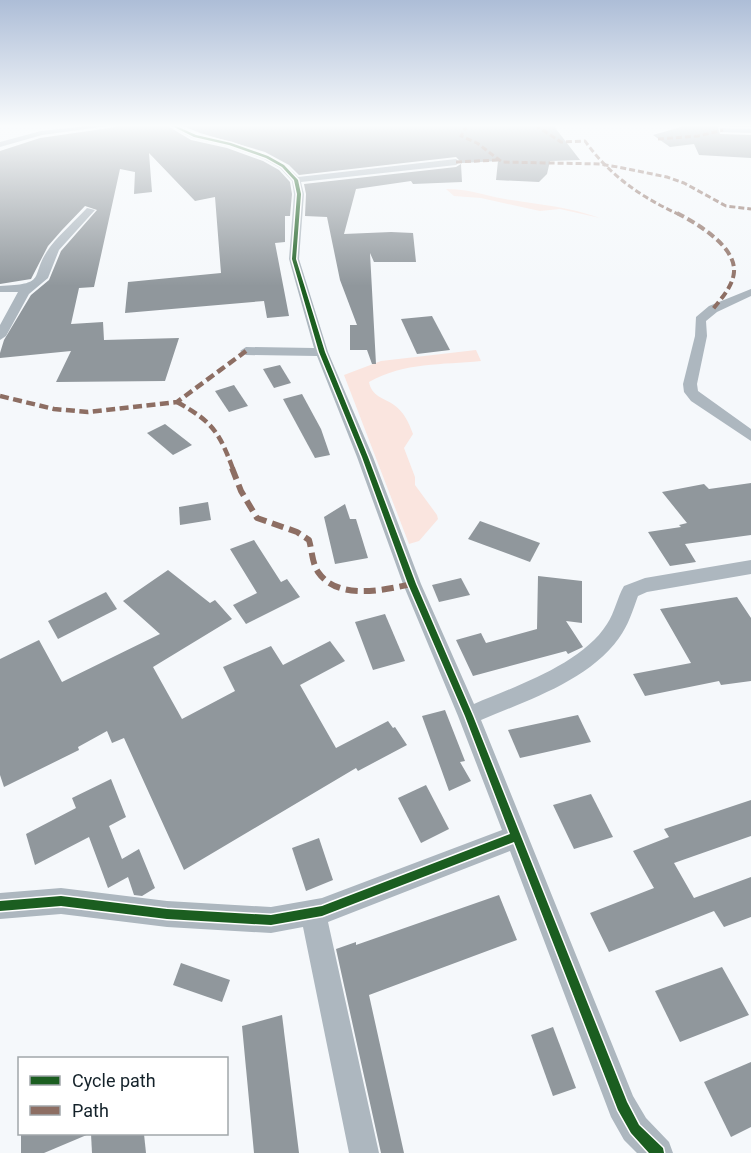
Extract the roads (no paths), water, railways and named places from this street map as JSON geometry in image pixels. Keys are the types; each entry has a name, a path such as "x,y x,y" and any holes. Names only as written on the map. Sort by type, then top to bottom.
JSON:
{"street":[{"path":"307,179 296,180 299,194 294,259 322,352 412,584 469,716 622,1106 635,1129 658,1153"},
{"path":"0,336 24,292 42,278 54,249 90,210"},
{"path":"0,289 29,288"},
{"path":"751,292 712,309 700,320 701,336 690,384 691,392 696,398 751,436"},
{"path":"246,351 322,352"},
{"path":"469,716 563,672 587,656 612,634 630,591 645,585 751,567"},
{"path":"0,906 62,901 167,914 271,920 313,913 515,837"},
{"path":"313,913 364,1153"}]}
